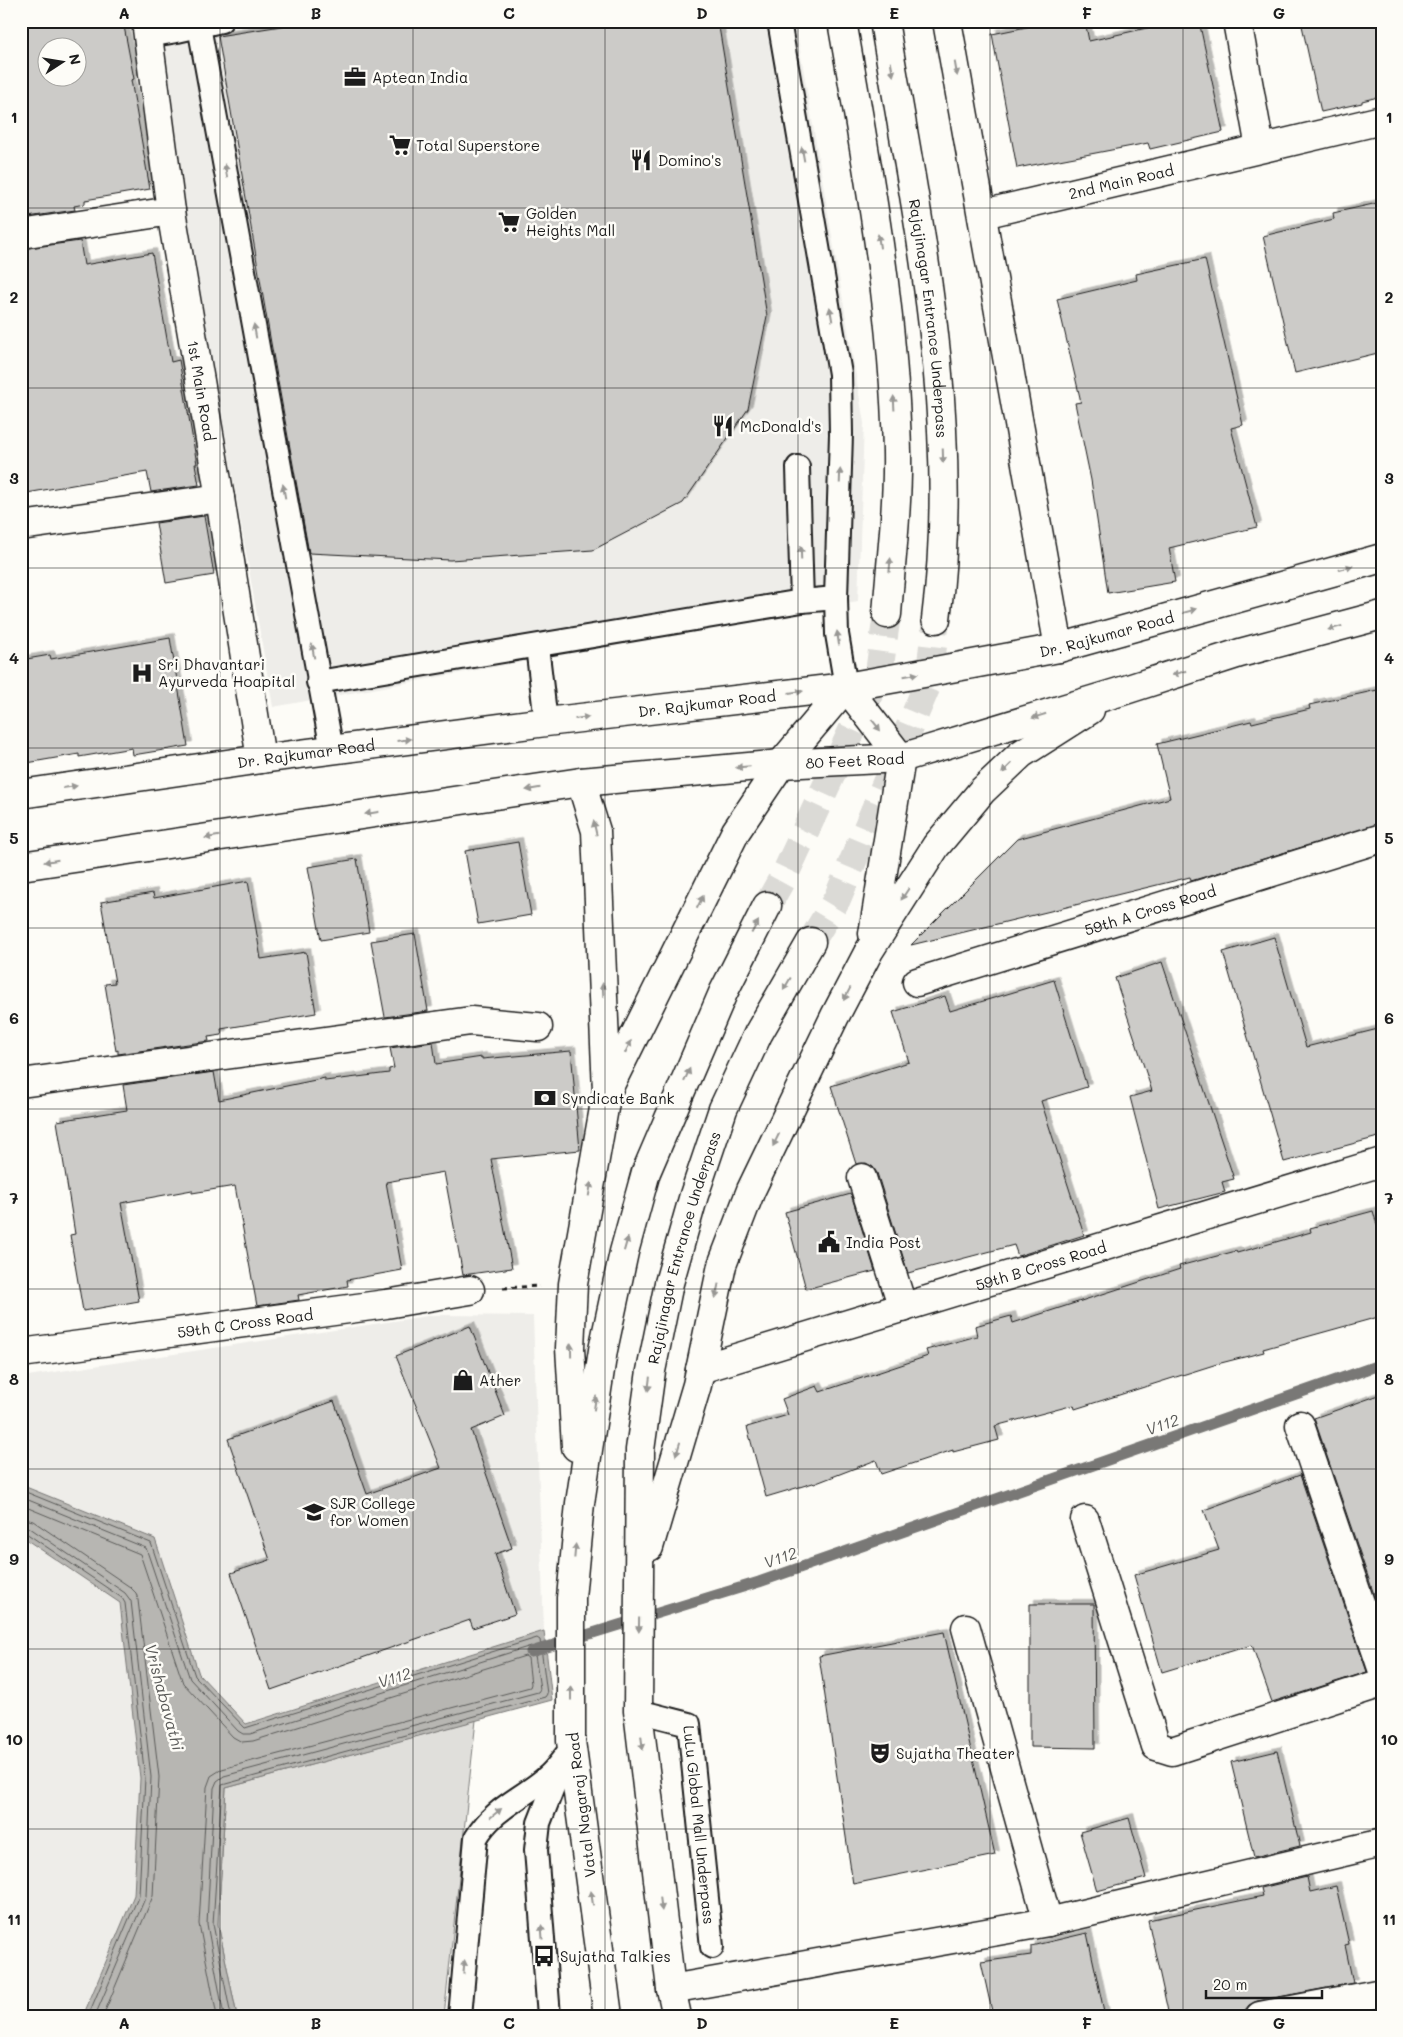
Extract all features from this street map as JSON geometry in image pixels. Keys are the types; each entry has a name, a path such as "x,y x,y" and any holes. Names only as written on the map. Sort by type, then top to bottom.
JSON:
{"main road":[{"path":"842,21 875,210 888,302 897,451 896,508 887,614"},
{"name":"Rajajinagar Entrance Underpass","path":"884,21 923,252 941,400 943,534 941,582 936,619"},
{"path":"948,21 1059,648"},
{"path":"1237,21 1260,148"},
{"name":"1st Main Road","path":"147,28 171,211 220,498 261,759"},
{"name":"2nd Main Road","path":"983,214 1382,120"},
{"path":"21,234 171,211"},
{"path":"21,526 220,498"},
{"name":"Dr. Rajkumar Road","path":"21,794 261,759 846,686 1059,648 1382,558"},
{"path":"677,2016 670,1989 638,1702 640,1577 700,1369 722,1265 751,1190 835,1016 869,951 936,846 982,791 1021,754 1119,692 1240,652 1382,615"},
{"path":"607,1091 730,842 781,764 846,686 901,758 876,922 869,951"},
{"name":"80 Feet Road","path":"581,782 781,764 901,758 1119,692"},
{"path":"21,866 581,782 596,831 607,1091 573,1284 570,1348 580,1503"},
{"name":"59th A Cross Road","path":"917,982 1382,838"},
{"path":"580,1503 603,1350 624,1252 646,1172 723,993 767,906"},
{"name":"Rajajinagar Entrance Underpass","path":"640,1577 640,1450 651,1371 669,1283 694,1195 724,1109 758,1034 811,942"},
{"path":"21,1083 471,1021 538,1027"},
{"name":"59th B Cross Road","path":"700,1369 1382,1162"},
{"path":"862,1178 903,1308"},
{"name":"59th C Cross Road","path":"22,1345 386,1304 470,1290"},
{"path":"1300,1425 1382,1668"},
{"name":"Vatal Nagaraj Road","path":"580,1503 571,1598 569,1748 608,2016"},
{"path":"1085,1520 1156,1746 1172,1751 1382,1683"},
{"path":"966,1628 1048,1922"},
{"path":"670,1989 1048,1922 1382,1843"},
{"path":"1260,2016 1382,1993"}],"lane":[{"path":"779,21 840,374 841,434 836,598 837,634 846,686"},
{"path":"147,28 210,24 318,682 332,750"},
{"path":"798,467 802,602"},
{"path":"318,682 836,598"},
{"path":"537,646 546,722"},
{"name":"LuLu Global Mall Underpass","path":"638,1702 689,1724 712,1947"},
{"path":"460,2016 476,1838 484,1824 493,1815 549,1775 569,1748"},
{"path":"549,2016 536,1850 539,1823 569,1748"}],"path":[{"path":"470,1290 573,1284"}],"shaded area":[{"name":"Golden Heights Mall","path":"153,21 795,21 864,423 858,601 273,707"},
{"name":"SJR College for Women","path":"434,1315 533,1316 544,1631 246,1724 199,1674 155,1539 21,1485 21,1377"},
{"path":"21,1536 120,1603 140,1778 134,1895 83,2016 21,2016"},
{"path":"476,1720 444,2016 237,2016 218,1924 226,1788"}],"water":[{"name":"Vrishabavathi","path":"21,1485 155,1539 199,1674 246,1724 544,1631 552,1700 226,1788 218,1924 237,2016 83,2016 134,1895 140,1778 120,1603 21,1536"}],"building":[{"path":"21,21 123,21 134,79 131,80 150,189 85,200 85,204 74,206 75,210 21,218"},
{"name":"Golden Heights Mall","path":"313,21 718,21 767,316 748,409 683,503 593,550 450,560 309,553 218,36"},
{"path":"1056,21 1085,21 1089,41 1178,21 1199,21 1223,132 1150,149 1148,143 1017,168 992,34"},
{"path":"1301,21 1382,21 1382,96 1362,101 1362,103 1321,112"},
{"path":"1382,202 1382,352 1295,373 1263,236 1334,219 1333,213"},
{"path":"80,241 84,265 152,253 171,362 179,360 199,485 151,492 147,472 21,494 21,249"},
{"path":"1205,259 1243,425 1231,428 1257,527 1169,548 1175,582 1108,593 1091,480 1075,403 1081,402 1057,299 1137,280 1136,274"},
{"path":"204,516 214,575 166,583 156,523"},
{"path":"170,638 188,746 133,755 132,748 79,757 79,754 21,764 21,660 50,655 51,659"},
{"path":"1382,689 1382,823 1191,881 1190,877 911,945 1017,839 1170,798 1157,744 1310,709 1309,705"},
{"path":"518,842 531,915 478,924 465,851"},
{"path":"357,859 369,932 321,940 308,867"},
{"path":"248,881 261,959 306,952 316,1013 221,1029 222,1035 208,1037 209,1041 118,1054 105,984 115,983 101,902 153,893 154,898"},
{"path":"415,934 428,1011 385,1017 371,941"},
{"path":"1274,937 1306,1047 1382,1028 1382,1136 1284,1162 1223,952"},
{"path":"1162,962 1234,1179 1222,1182 1225,1192 1159,1209 1130,1097 1152,1091 1115,978"},
{"path":"1054,980 1087,1087 1041,1101 1084,1235 1018,1256 1014,1245 908,1273 877,1173 873,1167 866,1163 856,1164 831,1086 909,1062 893,1012 945,996 950,1011"},
{"path":"433,1042 436,1064 482,1057 482,1059 571,1051 580,1150 491,1159 512,1268 463,1275 444,1172 386,1182 402,1270 347,1280 348,1286 298,1295 299,1300 257,1306 235,1186 192,1193 192,1190 121,1203 139,1301 83,1311 70,1235 75,1234 57,1121 127,1110 123,1085 214,1072 219,1100 325,1078 325,1081 389,1073 389,1069 394,1068 390,1048"},
{"name":"India Post","path":"851,1194 875,1271 806,1289 785,1212"},
{"path":"1373,1211 1382,1242 1382,1316 1263,1349 1264,1352 1217,1364 1075,1409 1074,1405 995,1426 999,1440 953,1452 953,1450 881,1474 876,1460 814,1484 766,1497 747,1427 788,1415 782,1399 817,1386 820,1392 928,1356 926,1350 977,1336 975,1326 1011,1316 1013,1323 1180,1269 1179,1266 1236,1251 1237,1253 1311,1232 1310,1228"},
{"path":"470,1326 505,1416 471,1430 512,1548 495,1554 515,1614 473,1628 470,1620 271,1690 231,1573 270,1560 228,1439 334,1401 367,1494 441,1468 396,1356"},
{"path":"1382,1394 1382,1618 1314,1418"},
{"path":"1300,1475 1367,1672 1272,1702 1252,1645 1162,1672 1134,1575 1219,1550 1204,1510"},
{"path":"1030,1604 1094,1604 1095,1748 1030,1747"},
{"path":"944,1632 995,1855 853,1884 819,1656"},
{"path":"1277,1751 1300,1846 1254,1857 1231,1762"},
{"path":"1129,1818 1146,1878 1097,1891 1080,1832"},
{"path":"1307,1877 1310,1892 1336,1886 1349,1944 1345,1945 1353,1983 1257,2001 1249,2005 1245,2010 1245,2016 1169,2016 1148,1920 1263,1896 1261,1888"},
{"path":"1087,1933 1105,2016 993,2016 981,1962 1031,1955 1031,1946"}],"waterway":[{"name":"V112","path":"531,1652 759,1582 1382,1364"}],"tunnel":[{"path":"767,906 787,870 879,673 887,614"},
{"path":"811,942 837,899 929,681 936,619"}],"place":[{"name":"Aptean India","path":"355,77"},
{"name":"Total Superstore","path":"400,145"},
{"name":"Domino's","path":"641,160"},
{"name":"Golden Heights Mall","path":"509,222"},
{"name":"McDonald's","path":"723,426"},
{"name":"Sri Dhavantari Ayurveda Hoapital","path":"142,673"},
{"name":"Syndicate Bank","path":"545,1098"},
{"name":"India Post","path":"829,1242"},
{"name":"Ather","path":"463,1380"},
{"name":"SJR College for Women","path":"314,1512"},
{"name":"Sujatha Theater","path":"880,1753"},
{"name":"Sujatha Talkies","path":"544,1956"}]}
